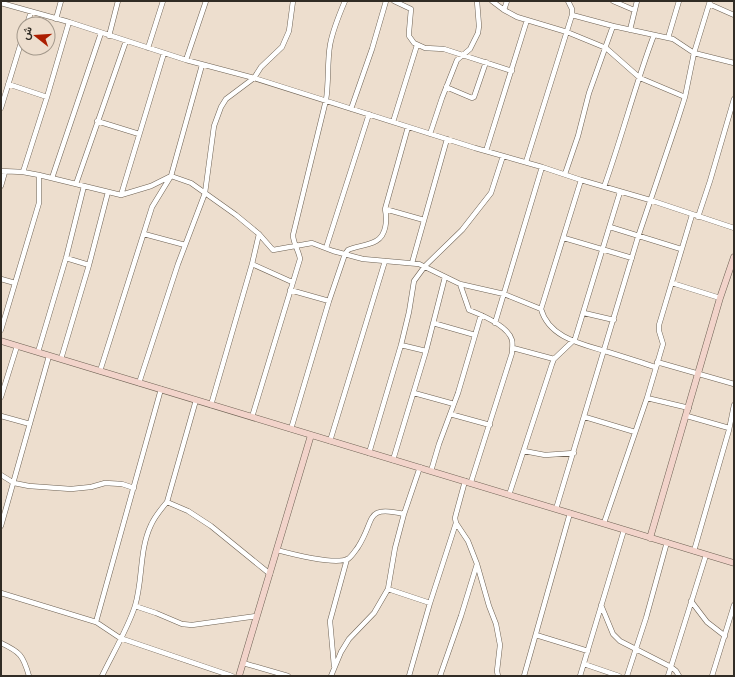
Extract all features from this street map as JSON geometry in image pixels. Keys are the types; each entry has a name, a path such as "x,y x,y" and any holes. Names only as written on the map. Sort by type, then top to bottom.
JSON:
{"main road":[{"path":"650,538 687,416 720,298 734,257"},
{"path":"1,341 650,538 733,561"},
{"path":"239,676 311,435"}],"street":[{"path":"13,7 15,1"},
{"path":"61,1 56,19 202,65 254,78 326,100 430,134 650,200 734,228"},
{"path":"109,36 118,1"},
{"path":"148,48 163,1"},
{"path":"186,60 206,1"},
{"path":"139,383 185,245 205,193 214,126 217,116 226,99 254,78 261,67 282,47 290,30 293,1"},
{"path":"252,417 300,259 293,235 329,86 330,46 334,29 345,1"},
{"path":"351,109 372,49 386,1"},
{"path":"394,1 411,9 409,32 412,41 417,45 428,49 442,48 512,71"},
{"path":"430,134 457,60 470,49 478,33 479,26 477,1"},
{"path":"492,1 504,10 527,20 567,32 606,48 639,77 685,97"},
{"path":"504,10 507,1"},
{"path":"526,162 572,15 572,9 568,1"},
{"path":"612,1 634,10"},
{"path":"630,30 637,1"},
{"path":"668,38 679,1"},
{"path":"1,3 45,16"},
{"path":"556,509 585,417 638,237 678,122 694,53 710,3 734,16"},
{"path":"29,16 30,12"},
{"path":"572,15 668,38 677,41 694,53 734,63"},
{"path":"486,151 527,20"},
{"path":"23,172 47,97 68,22"},
{"path":"565,174 578,136 589,93 613,26"},
{"path":"52,178 101,33"},
{"path":"604,187 654,35"},
{"path":"76,184 126,41"},
{"path":"393,122 417,45"},
{"path":"121,195 164,53"},
{"path":"1,108 17,56"},
{"path":"446,88 472,98 474,97 486,62"},
{"path":"100,371 152,207 171,176 202,65"},
{"path":"8,84 47,97"},
{"path":"698,217 734,99"},
{"path":"326,248 369,114"},
{"path":"97,121 139,134"},
{"path":"291,429 329,301 345,254 349,249 376,241 381,237 385,229 385,209 408,127"},
{"path":"412,263 447,139"},
{"path":"369,452 401,345 409,312 412,284 425,266 462,230 491,192 503,156"},
{"path":"496,323 542,167"},
{"path":"1,186 3,171 23,172 121,195 151,186 171,176 186,181 236,215 259,234 273,250 312,243 363,259 412,263 425,266 460,284 504,294 541,309"},
{"path":"1,330 39,203 39,175"},
{"path":"581,180 541,309 545,320 555,330 573,342 734,384"},
{"path":"38,352 66,258 84,186"},
{"path":"61,359 89,265 108,192"},
{"path":"509,495 548,373 554,359 573,342 584,313 620,192"},
{"path":"385,209 424,220"},
{"path":"604,523 663,344 659,331 659,325 692,215"},
{"path":"610,227 638,237 681,249"},
{"path":"144,234 185,245"},
{"path":"211,404 252,264 259,234"},
{"path":"564,238 632,258"},
{"path":"66,258 89,265"},
{"path":"330,441 384,261"},
{"path":"252,264 292,282"},
{"path":"393,460 426,352 446,277"},
{"path":"1,279 15,283"},
{"path":"672,283 720,298"},
{"path":"409,676 430,603 456,523 456,514 490,425 512,348 512,341 509,334 496,323 469,309 460,284"},
{"path":"290,290 329,301"},
{"path":"584,313 614,320"},
{"path":"431,471 454,404 481,315"},
{"path":"433,323 475,335"},
{"path":"401,345 426,352"},
{"path":"1,397 17,346"},
{"path":"512,348 554,359"},
{"path":"1,526 49,356"},
{"path":"96,622 161,389"},
{"path":"414,393 454,404"},
{"path":"646,398 689,408"},
{"path":"102,676 135,606 150,526 159,511 167,502 196,400"},
{"path":"694,551 729,428 734,405"},
{"path":"450,414 490,425"},
{"path":"1,416 30,424"},
{"path":"687,416 729,428"},
{"path":"585,417 634,432"},
{"path":"524,451 545,456 574,453"},
{"path":"330,676 349,639 374,613 388,589 395,548 404,514 420,467"},
{"path":"1,475 14,483 30,486 71,489 91,487 105,483 122,484 134,488"},
{"path":"167,502 188,511 211,526 270,574"},
{"path":"277,550 310,558 339,560 347,559 353,555 365,536 372,517 377,512 387,510 404,514"},
{"path":"524,676 570,513"},
{"path":"456,523 468,541 496,624 500,646 497,671 498,676"},
{"path":"580,676 624,530"},
{"path":"627,676 667,542"},
{"path":"668,676 706,554"},
{"path":"334,667 330,622 347,559"},
{"path":"440,676 477,564"},
{"path":"388,589 430,603"},
{"path":"1,593 96,622 120,638 232,676"},
{"path":"692,601 708,622 724,636"},
{"path":"601,605 613,634 620,641 671,667 679,676"},
{"path":"712,676 734,605"},
{"path":"135,606 156,612 182,624 192,625 257,616"},
{"path":"536,635 588,651"},
{"path":"1,643 16,650 25,662 29,676"},
{"path":"243,662 288,676"},
{"path":"584,664 618,676"}]}
